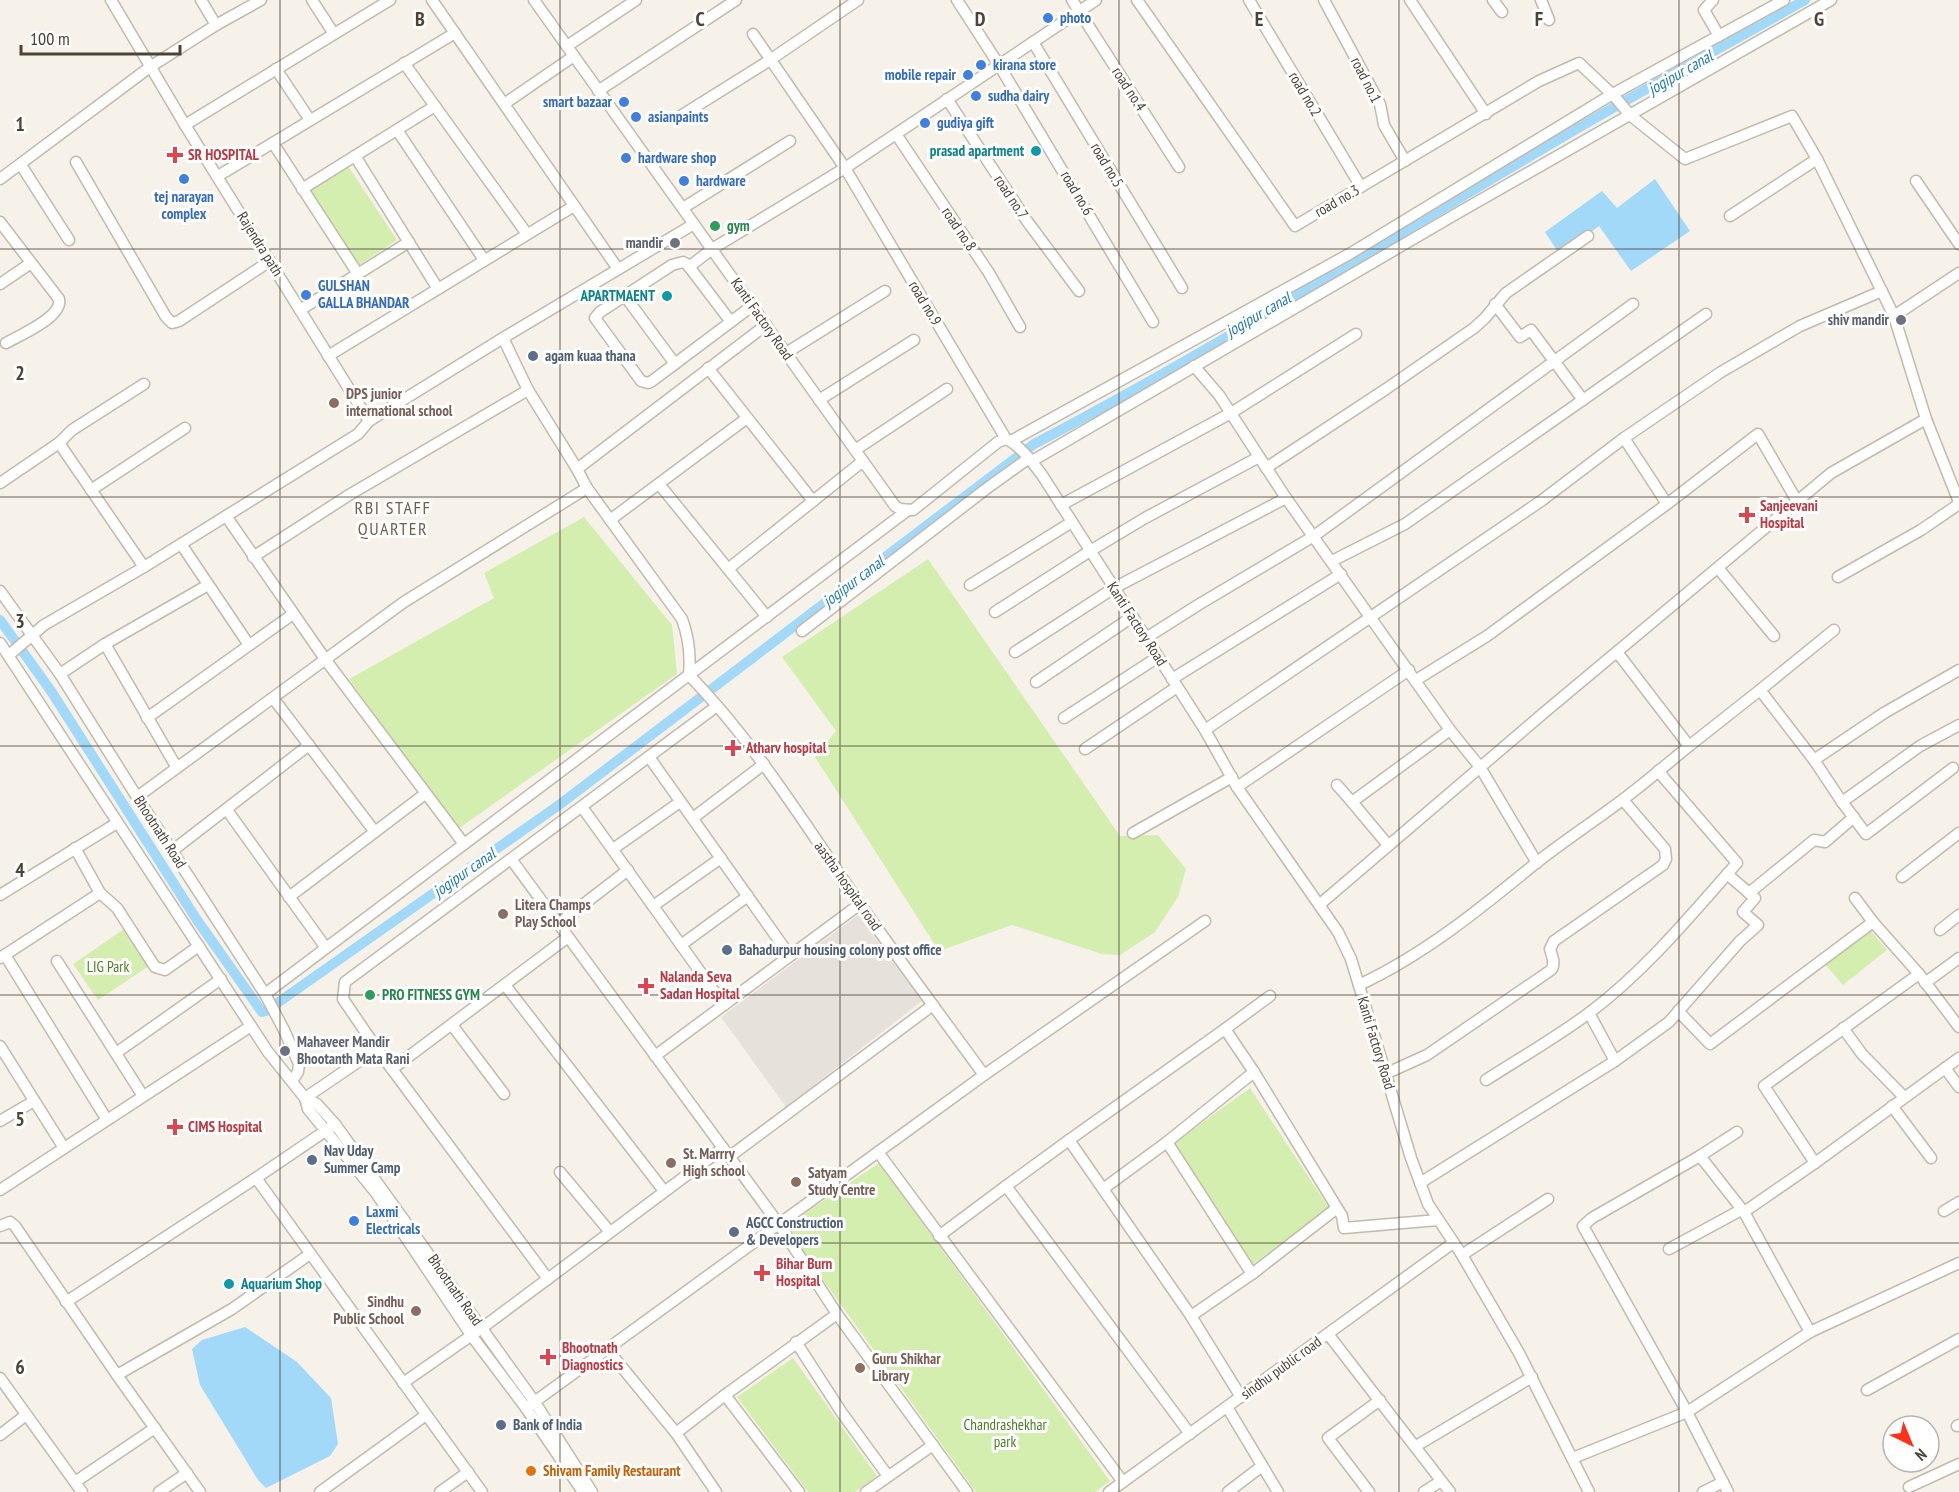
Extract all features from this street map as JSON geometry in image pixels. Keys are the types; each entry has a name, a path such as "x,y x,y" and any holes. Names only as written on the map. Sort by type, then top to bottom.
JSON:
{"street":[{"name":"Rajendra path","path":"111,0 369,421"},
{"path":"201,0 216,25"},
{"path":"0,179 150,67 216,25 261,0"},
{"path":"312,0 334,34"},
{"path":"432,0 618,269"},
{"name":"Kanti Factory Road","path":"534,0 895,506 909,510"},
{"path":"567,46 636,0"},
{"path":"598,90 736,0"},
{"path":"680,117 858,0"},
{"name":"road no.6","path":"957,0 999,65 1154,322"},
{"name":"road no.4","path":"1072,0 1179,167"},
{"path":"689,267 712,249 845,168 1096,0"},
{"name":"road no.3","path":"1137,0 1295,226 1539,81 1579,63 1613,96"},
{"name":"road no.2","path":"1249,0 1360,187"},
{"name":"road no.1","path":"1324,0 1380,104 1384,125 1405,161"},
{"path":"1410,0 1486,114"},
{"path":"1493,0 1502,12"},
{"path":"1541,0 1549,20"},
{"path":"1713,0 1704,10 1719,36"},
{"path":"267,998 326,948 464,844 693,679 767,617 909,510 919,506 998,442 1011,441 1351,253 1613,96 1784,0"},
{"path":"802,631 976,496 1029,458 1194,366 1627,112 1831,0"},
{"path":"185,124 334,34 382,2"},
{"path":"218,176 455,33"},
{"name":"road no.9","path":"753,34 845,168 1011,441"},
{"name":"road no.5","path":"1033,42 1182,288"},
{"path":"504,104 574,56"},
{"path":"404,63 527,234"},
{"path":"276,69 310,120"},
{"path":"1613,96 1627,112 1685,159 1792,116 1817,159 1894,316 1926,419 1958,498 1921,530 1838,577"},
{"name":"road no.7","path":"947,99 1027,221 1079,291"},
{"path":"302,189 435,106"},
{"path":"397,130 484,260"},
{"name":"road no.8","path":"896,134 989,273 1020,327"},
{"path":"682,208 790,141"},
{"path":"273,143 358,274"},
{"path":"355,156 438,289"},
{"path":"1730,216 1817,159"},
{"path":"76,162 166,317 172,323 179,321 270,261"},
{"path":"21,165 69,240"},
{"path":"1916,181 1959,244"},
{"path":"328,356 574,206"},
{"path":"0,222 59,299 60,304 57,311 39,325 6,343"},
{"path":"12,652 44,625 144,567 358,435 369,421 502,338 694,224"},
{"path":"1266,468 1474,328 1506,293 1588,236"},
{"path":"300,310 409,242"},
{"path":"730,322 683,262 672,265 596,315 595,318 644,383 652,381 752,306"},
{"path":"0,284 31,263"},
{"path":"1894,316 1959,273"},
{"path":"786,353 885,291"},
{"path":"1205,730 1541,501 1624,438 1721,372 1800,326 1882,291"},
{"path":"625,296 675,364"},
{"path":"1496,304 1520,337 1531,330 1583,400"},
{"path":"1146,638 1314,536 1633,304"},
{"path":"1332,561 1405,524 1706,314"},
{"path":"577,469 766,325"},
{"path":"1061,505 1231,413 1356,334"},
{"path":"502,338 528,390 577,469 586,488 682,619 689,638 693,679"},
{"path":"819,400 914,340"},
{"path":"1194,366 1219,395 1286,498 1450,730 1480,767 1537,863"},
{"path":"708,368 813,501"},
{"path":"0,483 59,443 72,430 144,384"},
{"path":"855,450 947,389"},
{"path":"253,557 349,495 528,390"},
{"path":"610,520 747,418"},
{"path":"1319,904 1831,473 1926,419"},
{"path":"91,490 185,428"},
{"path":"1416,680 1487,636 1758,434 1797,501"},
{"path":"1624,438 1667,504"},
{"name":"Kanti Factory Road","path":"1011,441 1029,458 1061,505 1205,730 1234,782 1338,932 1351,959 1420,1183 1437,1220 1462,1255 1532,1377 1589,1492"},
{"path":"59,443 144,567"},
{"path":"994,612 1090,550 1259,457"},
{"path":"728,568 863,461"},
{"path":"659,484 767,617"},
{"path":"137,797 404,602 586,488"},
{"path":"1015,652 1114,588 1286,498"},
{"path":"226,516 325,659 464,844"},
{"path":"970,585 1072,522"},
{"path":"181,544 249,645"},
{"path":"1718,568 1774,636"},
{"path":"1085,749 1174,683 1341,574"},
{"path":"60,674 105,644 208,585"},
{"name":"Bhootnath Road","path":"0,591 30,637 60,674 267,998 299,1064 298,1072 292,1081"},
{"path":"147,718 293,614"},
{"path":"1036,682 1132,617"},
{"path":"1359,985 1385,973 1449,933 1537,863 1623,800 1834,630"},
{"name":"Bhootnath Road","path":"0,643 12,652 117,823 268,1052 305,1098 308,1109 376,1193 471,1335 530,1404"},
{"path":"105,644 177,768"},
{"path":"1617,652 1689,746"},
{"path":"1064,718 1158,657"},
{"path":"1133,833 1234,782 1409,670"},
{"path":"1814,759 1884,713 1959,670"},
{"name":"aastha hospital road","path":"693,679 764,764 860,904 984,1075"},
{"path":"1760,690 1814,759 1866,834 1953,768"},
{"path":"273,698 375,832"},
{"path":"548,1279 377,1049 343,999 345,982 649,757 714,702"},
{"path":"1842,802 1920,746 1959,725"},
{"path":"1352,802 1450,730"},
{"path":"172,851 309,745"},
{"path":"649,757 790,956"},
{"path":"693,818 764,764"},
{"path":"1486,1080 1589,1013 1624,984 1737,863 1658,771"},
{"path":"1337,785 1388,845"},
{"path":"289,897 425,794"},
{"path":"1385,1074 1426,1055 1551,970 1554,966 1550,949 1554,941 1663,865 1666,859 1665,849 1623,800"},
{"path":"613,849 680,802"},
{"path":"582,807 724,1005"},
{"path":"227,810 326,948"},
{"path":"1749,893 1814,840 1825,842 1854,818"},
{"path":"0,895 117,823"},
{"path":"1902,877 1959,833"},
{"path":"75,848 100,893 117,908 154,967 165,970 199,946"},
{"path":"653,906 721,858"},
{"path":"511,859 778,1223 837,1314 967,1492"},
{"path":"558,924 628,870"},
{"path":"1420,1183 1616,1061 1669,1022 1740,941 1758,925 1743,912 1755,898 1727,873"},
{"path":"100,893 3,956 107,1120"},
{"path":"681,945 748,896"},
{"path":"1856,898 1959,1027"},
{"path":"656,1056 860,904"},
{"path":"1940,930 1959,915"},
{"path":"530,1404 984,1075 1205,921"},
{"path":"1678,1011 1710,1044 1873,921"},
{"path":"392,1069 568,937"},
{"path":"1815,1163 1764,1086 1842,1028 1922,978 1959,958"},
{"path":"57,961 144,1096"},
{"path":"116,1053 221,979"},
{"path":"505,985 664,1191"},
{"path":"939,1236 1270,996"},
{"path":"403,1383 482,1328 664,1191 726,1152 933,1005"},
{"path":"1589,1013 1616,1061"},
{"path":"452,1025 504,1094"},
{"path":"0,1190 251,1026"},
{"path":"1842,1028 1862,1054 1904,1097"},
{"path":"1225,1029 1342,1216 1344,1228 1437,1220"},
{"path":"0,1046 63,1148"},
{"path":"305,1098 377,1049"},
{"path":"1669,1250 1742,1211 1815,1163 1959,1058"},
{"path":"1945,1068 1959,1087"},
{"path":"1103,1189 1167,1143 1254,1072"},
{"name":"Bhootnath Road","path":"305,1098 317,1104 335,1124 482,1328 580,1488 592,1492"},
{"path":"0,1121 34,1101"},
{"path":"1892,1106 1931,1158"},
{"path":"66,1302 335,1124"},
{"path":"1703,1492 1725,1487 1687,1412 1583,1226 1592,1218 1737,1132"},
{"path":"1069,1140 1191,1316 1241,1397"},
{"path":"1167,1143 1252,1274"},
{"path":"878,1152 1123,1482"},
{"path":"1700,1156 1742,1211 1810,1332"},
{"path":"560,1172 610,1232"},
{"path":"256,1178 482,1492"},
{"path":"1006,1186 1190,1434"},
{"path":"1462,1255 1548,1199"},
{"path":"1944,1211 1959,1202"},
{"path":"1191,1316 1252,1274 1337,1208"},
{"path":"0,1226 10,1222 15,1226 200,1492"},
{"name":"sindhu public road","path":"1110,1492 1453,1243"},
{"path":"117,1375 232,1309 310,1254"},
{"path":"1574,1458 1687,1412 1810,1332 1959,1263"},
{"path":"676,1433 796,1342 837,1314"},
{"path":"1328,1334 1450,1492"},
{"path":"1867,1390 1959,1339"},
{"path":"796,1342 842,1413 888,1476"},
{"path":"607,1348 676,1433 716,1492"},
{"path":"1416,1446 1532,1377"},
{"path":"0,1378 82,1492"},
{"path":"725,1395 799,1492"},
{"path":"1369,1492 1328,1438 1380,1400"},
{"path":"1227,1407 1278,1492"},
{"path":"320,1492 426,1414"},
{"path":"0,1435 26,1415"},
{"path":"75,1482 154,1428"},
{"path":"866,1492 933,1445"},
{"path":"1909,1487 1959,1464"},
{"path":"1228,1492 1262,1466"},
{"path":"440,1492 468,1472"},
{"path":"159,1492 187,1473"},
{"path":"1424,1492 1441,1481"}],"shaded area":[{"path":"858,915 922,1001 786,1107 721,1017"}],"green space":[{"path":"348,166 397,240 356,267 307,193"},
{"path":"584,517 672,625 677,674 458,829 349,679 494,598 484,573"},
{"path":"928,559 1120,836 1158,835 1186,869 1178,897 1155,932 1120,955 1102,954 1012,925 939,951 815,757 836,731 782,657"},
{"name":"LIG Park","path":"127,927 149,966 98,1000 73,964"},
{"path":"1869,929 1887,950 1843,985 1824,963"},
{"path":"1250,1088 1329,1208 1249,1267 1170,1146"},
{"name":"Chandrashekhar park","path":"879,1163 1110,1481 1095,1492 976,1492 785,1227"},
{"path":"793,1358 877,1476 855,1492 808,1492 737,1397"}],"water":[{"path":"1655,179 1690,231 1631,271 1599,226 1560,255 1545,232 1602,191 1617,208"},
{"path":"245,1327 297,1362 331,1398 338,1444 330,1456 266,1488 258,1480 200,1385 192,1349 202,1340"}],"waterway":[{"name":"jogipur canal","path":"0,620 51,691 197,920 262,1012 266,1011 559,805 1034,444 1169,370 1597,117 1805,0"}],"place":[{"name":"photo","path":"1048,18"},
{"name":"kirana store","path":"981,65"},
{"name":"mobile repair","path":"968,75"},
{"name":"sudha dairy","path":"976,96"},
{"name":"smart bazaar","path":"624,102"},
{"name":"asianpaints","path":"636,117"},
{"name":"gudiya gift","path":"925,123"},
{"name":"prasad apartment","path":"1036,151"},
{"name":"SR HOSPITAL","path":"175,155"},
{"name":"hardware shop","path":"626,158"},
{"name":"tej narayan complex","path":"184,179"},
{"name":"hardware","path":"684,181"},
{"name":"gym","path":"715,226"},
{"name":"mandir","path":"675,243"},
{"name":"GULSHAN GALLA BHANDAR","path":"306,295"},
{"name":"APARTMAENT","path":"667,296"},
{"name":"shiv mandir","path":"1901,320"},
{"name":"agam kuaa thana","path":"533,356"},
{"name":"DPS junior international school","path":"334,403"},
{"name":"Sanjeevani Hospital","path":"1747,515"},
{"name":"Atharv hospital","path":"733,748"},
{"name":"Litera Champs Play School","path":"503,914"},
{"name":"Bahadurpur housing colony post office","path":"727,950"},
{"name":"Nalanda Seva Sadan Hospital","path":"646,986"},
{"name":"PRO FITNESS GYM","path":"370,995"},
{"name":"Mahaveer Mandir Bhootanth Mata Rani","path":"285,1051"},
{"name":"CIMS Hospital","path":"175,1127"},
{"name":"Nav Uday Summer Camp","path":"312,1160"},
{"name":"St. Marrry High school","path":"671,1163"},
{"name":"Satyam Study Centre","path":"796,1182"},
{"name":"Laxmi Electricals","path":"354,1221"},
{"name":"AGCC Construction & Developers","path":"734,1232"},
{"name":"Bihar Burn Hospital","path":"762,1273"},
{"name":"Aquarium Shop","path":"229,1284"},
{"name":"Sindhu Public School","path":"416,1311"},
{"name":"Bhootnath Diagnostics","path":"548,1357"},
{"name":"Guru Shikhar Library","path":"860,1368"},
{"name":"Bank of India","path":"501,1425"},
{"name":"Shivam Family Restaurant","path":"531,1471"}],"district":[{"name":"RBI STAFF QUARTER","path":"393,518"}]}
